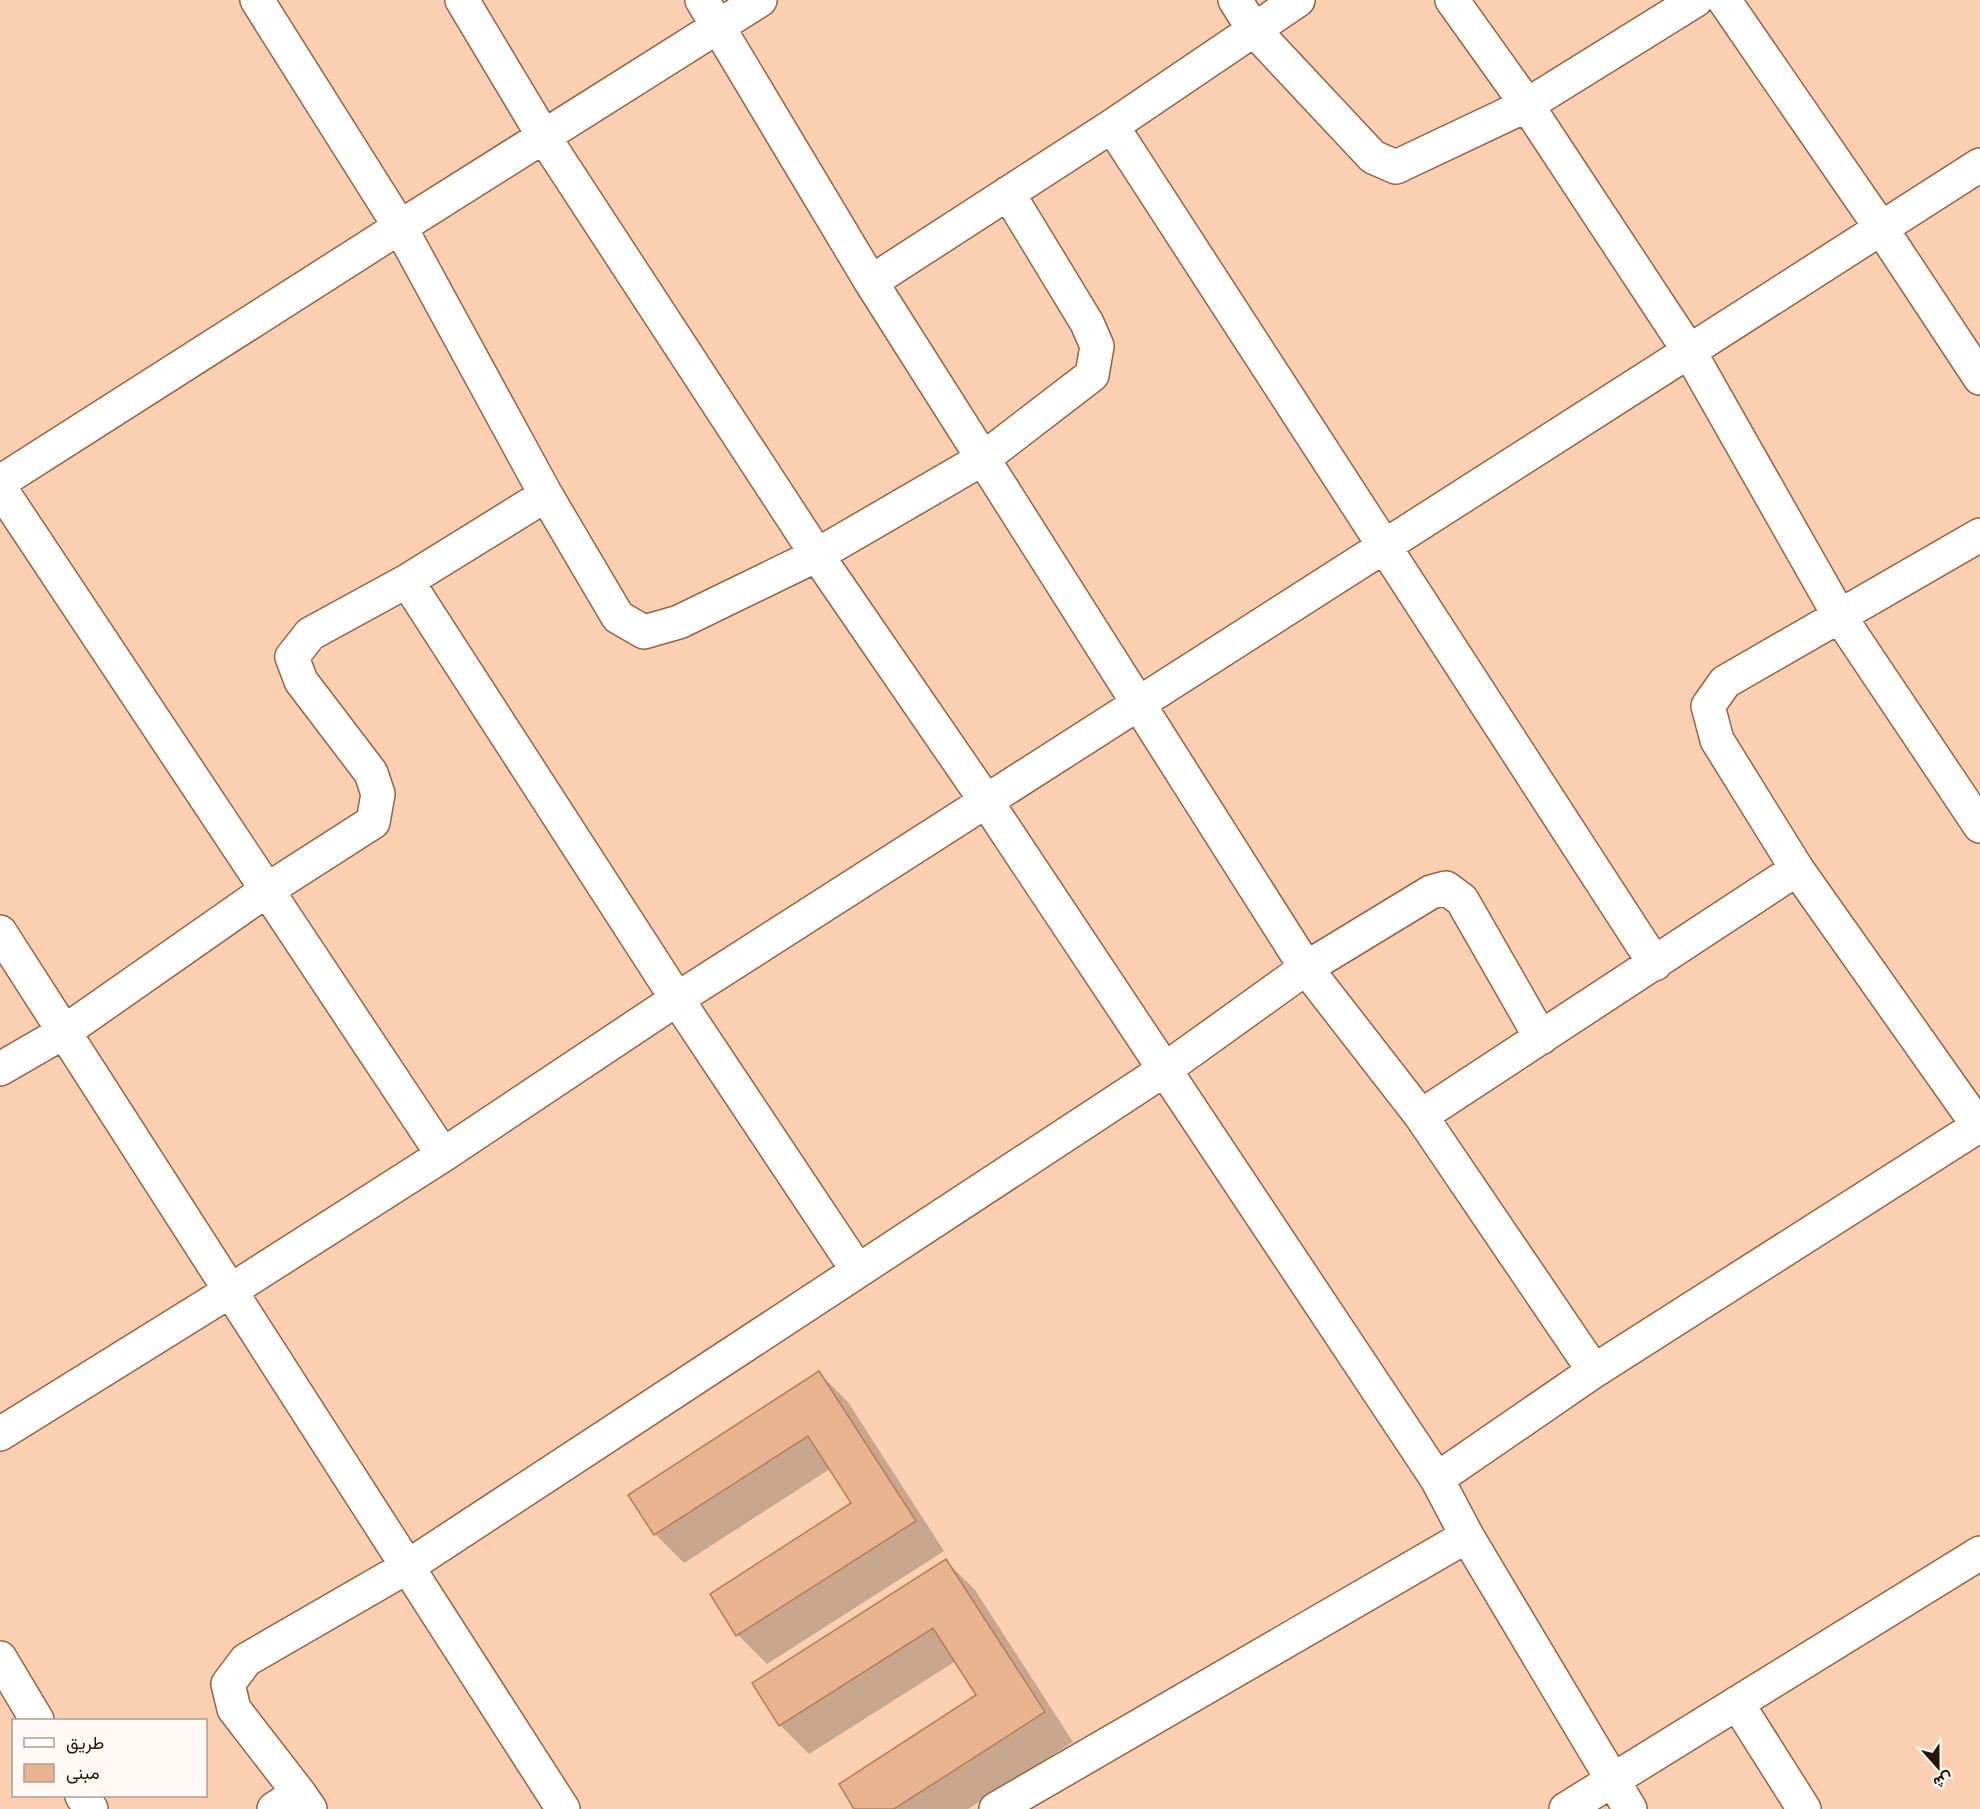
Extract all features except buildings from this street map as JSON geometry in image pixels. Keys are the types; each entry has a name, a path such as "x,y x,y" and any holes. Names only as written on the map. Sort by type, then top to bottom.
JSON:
{"street":[{"path":"257,0 400,226 546,495 618,617 644,632 679,622 818,555 984,458 1092,375 1097,346 1087,323 1008,193"},
{"path":"462,0 544,137 818,555 986,801 1437,1479 1467,1536 1630,1809"},
{"path":"0,482 400,226 544,137 710,13 760,0"},
{"path":"1235,0 1254,30 1373,157 1396,167 1527,105 1696,0"},
{"path":"871,282 1112,126 1298,0"},
{"path":"1452,0 1527,105 1689,351 1840,617 1980,826"},
{"path":"1724,0 1881,228 1980,378"},
{"path":"710,13 871,282 1306,968 1422,1116 1594,1371"},
{"path":"1112,126 1655,964"},
{"path":"0,1434 443,1155 677,999 1980,165"},
{"path":"0,488 443,1155"},
{"path":"0,1069 64,1032 267,890 373,822 378,794 371,773 301,681 292,657 310,634 408,581 546,495"},
{"path":"1437,1479 1594,1371 1979,1126 1797,869 1717,740 1708,706 1725,682 1980,536"},
{"path":"408,581 677,999 858,1271"},
{"path":"1422,1116 1797,869"},
{"path":"294,1804 234,1709 228,1684 246,1660 407,1567 1164,1070 1306,968 1431,892 1446,888 1462,900 1541,1038"},
{"path":"0,932 562,1809"},
{"path":"996,1809 1467,1536"},
{"path":"1566,1809 1980,1554"},
{"path":"0,1658 37,1719"},
{"path":"1737,1703 1804,1809"}]}
